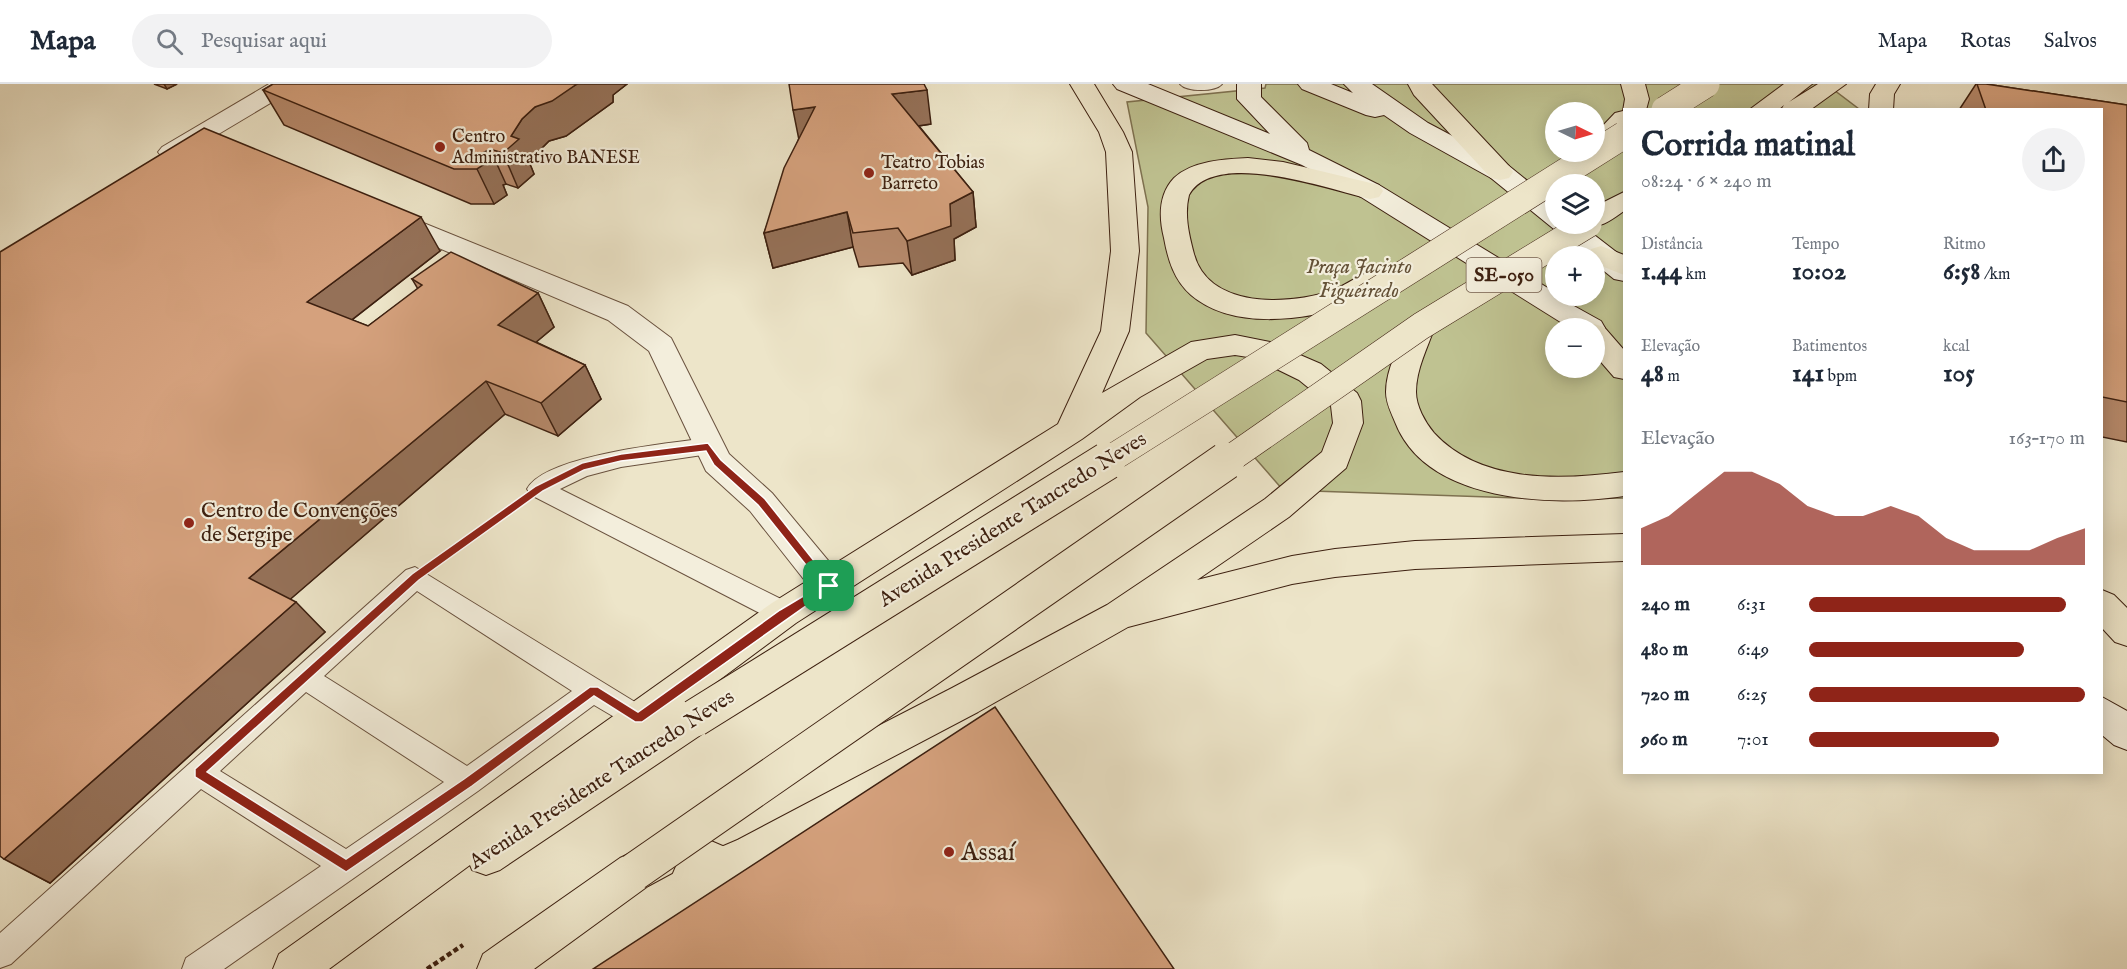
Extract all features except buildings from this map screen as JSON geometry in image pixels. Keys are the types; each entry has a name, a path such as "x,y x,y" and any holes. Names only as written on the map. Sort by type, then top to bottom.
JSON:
{"main road":[{"path":"150,165 285,84"},
{"path":"1071,431 1115,331 1125,251 1124,195 1119,152 1111,132 1082,84"},
{"path":"1125,84 1311,160 1370,191 1574,318"},
{"path":"1248,84 1249,99 1311,160"},
{"path":"1310,84 1419,128"},
{"path":"1356,84 1419,128 1500,172"},
{"path":"1420,84 1422,90 1500,172 1545,209"},
{"path":"1633,84 1637,99 1635,108"},
{"path":"1676,108 1679,84"},
{"path":"1668,108 1706,84"},
{"path":"1764,108 1800,84"},
{"path":"1796,108 1834,84"},
{"path":"1881,108 1882,94 1888,84"},
{"path":"1605,139 1623,119"},
{"path":"200,134 232,148"},
{"name":"Avenida Presidente Tancredo Neves","path":"1605,146 1623,136"},
{"name":"Avenida Presidente Tancredo Neves","path":"313,969 695,718 1428,261 1578,162"},
{"path":"1370,191 1264,166 1231,166 1187,180 1174,199 1178,244 1187,272 1200,287 1220,298 1259,310 1302,307 1341,297 1410,263 1428,261"},
{"path":"369,208 618,314 661,345 717,462 761,502 829,586"},
{"name":"SE-050","path":"1421,326 1607,212"},
{"path":"1577,234 1613,260"},
{"path":"1421,326 1403,382 1401,399 1410,422 1423,442 1440,459 1465,474 1556,489 1582,490 1623,484"},
{"path":"498,969 634,872 1421,326"},
{"path":"1605,341 1623,353"},
{"path":"294,969 784,613 1071,431 1129,389 1200,349 1235,345 1260,349 1310,372 1346,401 1348,423 1335,459 1277,508 1119,615 965,700 634,872"},
{"path":"1605,346 1623,368"},
{"path":"1119,615 1292,570 1335,563 1415,555 1623,548"},
{"path":"2103,605 2127,631"},
{"path":"2103,627 2127,645"},
{"path":"2103,715 2127,733"}],"lane":[{"path":"1189,84 1213,84"},
{"path":"539,489 582,467 621,458 708,447"},
{"path":"539,489 784,613"},
{"path":"0,953 415,577 638,718"},
{"path":"304,677 468,782"},
{"path":"196,969 468,782 594,690"},
{"path":"199,773 346,866"}],"path":[{"path":"415,577 539,489"}],"green space":[{"name":"Praça Jacinto Figueiredo","path":"1266,84 1826,84 1858,108 1623,108 1623,498 1551,499 1283,490 1146,333 1148,207 1127,102 1265,88"}],"place":[{"name":"Centro Administrativo BANESE","path":"440,147"},
{"name":"Teatro Tobias Barreto","path":"869,173"},
{"name":"Centro de Convenções de Sergipe","path":"189,523"},
{"name":"Assaí","path":"949,852"}],"route":[{"path":"708,447 717,462 761,502 829,586 784,613 638,718 594,690 468,782 346,866 199,773 415,577 539,489 556,478 582,467 621,458 708,447"}]}
